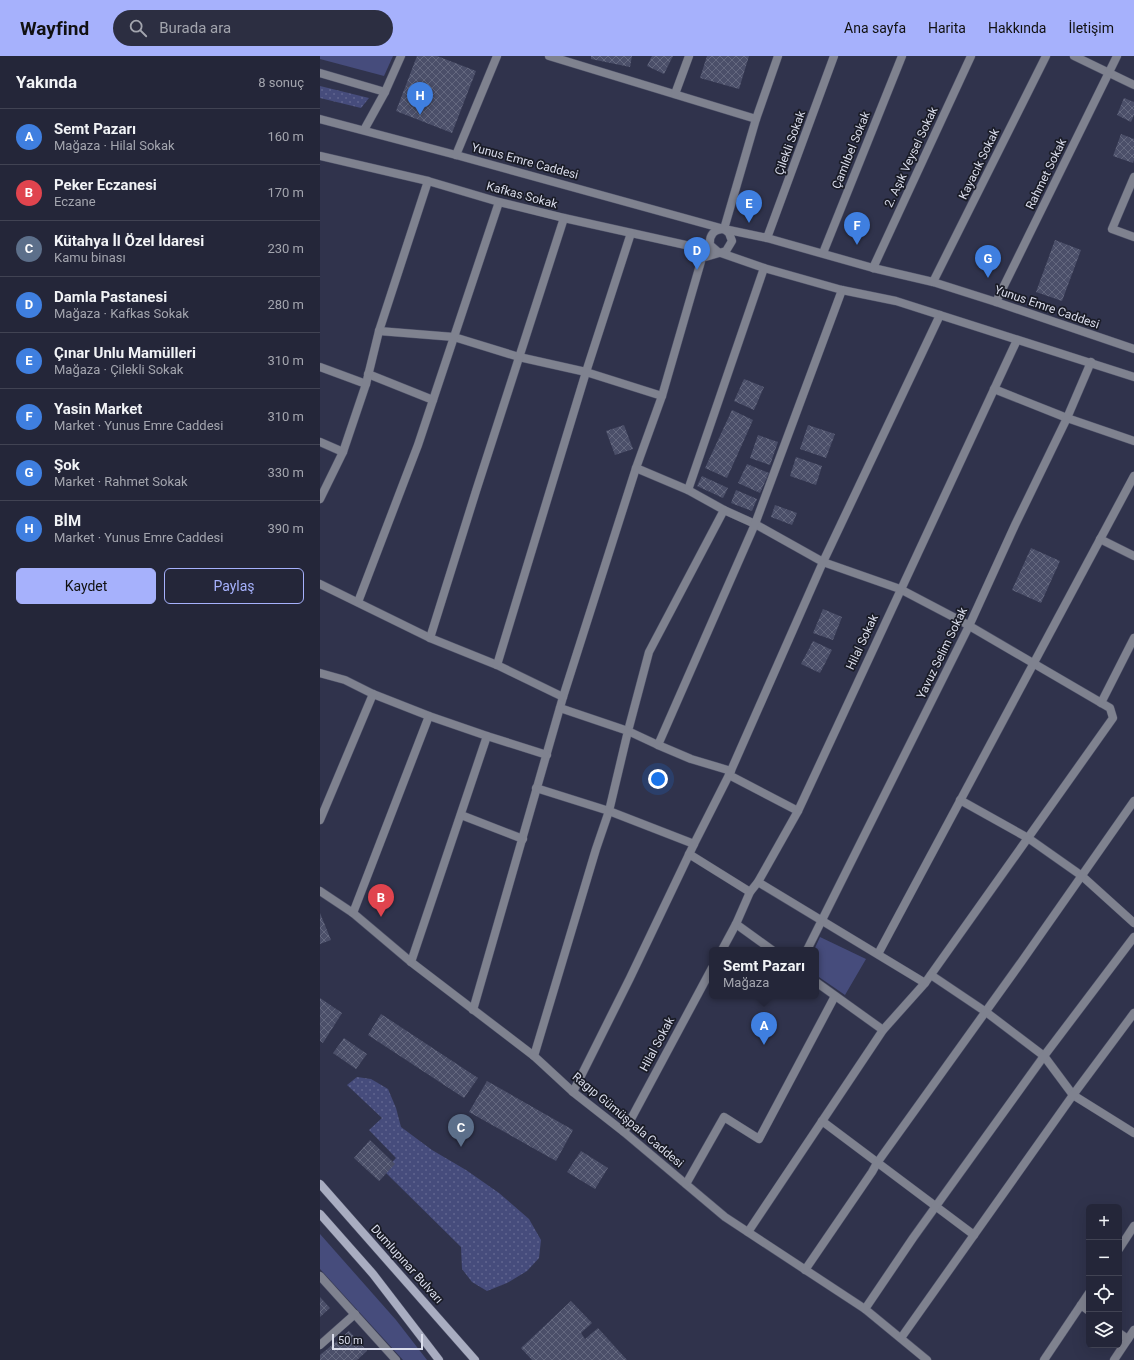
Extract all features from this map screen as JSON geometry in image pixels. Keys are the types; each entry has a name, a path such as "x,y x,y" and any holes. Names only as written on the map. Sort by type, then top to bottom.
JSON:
{"main road":[{"name":"Dumlupınar Bulvarı","path":"320,1184 476,1360"},
{"path":"320,1214 373,1274 440,1360"}],"street":[{"path":"364,130 385,92 401,56"},
{"path":"456,155 498,56"},
{"path":"549,56 756,119"},
{"path":"675,94 689,56"},
{"path":"724,229 756,119 778,56"},
{"name":"Çilekli Sokak","path":"767,238 834,56"},
{"name":"Çamlıbel Sokak","path":"823,253 902,56"},
{"name":"2. Aşık Veysel Sokak","path":"874,268 971,56"},
{"name":"Kayacık Sokak","path":"933,282 1046,56"},
{"path":"1074,56 1134,85"},
{"name":"Rahmet Sokak","path":"996,302 1117,56"},
{"path":"320,73 385,92"},
{"name":"Yunus Emre Caddesi","path":"320,119 724,229 767,238 874,268 933,282 996,302 1134,350"},
{"name":"Kafkas Sokak","path":"320,156 428,181 499,202 564,218 718,252 764,268 842,290 896,301 1091,362 1134,377"},
{"path":"1134,177 1112,229 1134,237"},
{"path":"320,499 343,452 366,384 379,331 428,181"},
{"path":"358,602 418,445 499,202"},
{"path":"430,638 564,218"},
{"path":"473,1010 560,708 636,468 662,396 702,258 718,252 726,251 732,241 729,234 724,229"},
{"path":"718,252 710,245 710,238 717,230 724,229"},
{"path":"497,665 586,372 631,233"},
{"path":"688,490 764,268"},
{"path":"658,745 755,524 842,290"},
{"path":"573,1092 730,773 823,562 940,315"},
{"path":"379,331 454,337 520,357 586,372 662,396"},
{"name":"Hilal Sokak","path":"724,947 736,924 750,892 758,882 798,811 1017,340"},
{"name":"Yavuz Selim Sokak","path":"808,947 969,626 1015,525 1067,418 1091,362"},
{"path":"320,367 366,384"},
{"path":"368,374 433,400"},
{"path":"994,389 1067,418 1134,441"},
{"path":"320,442 343,452"},
{"path":"636,468 688,490 724,510 755,524 823,562 900,589 969,626 1110,708 1112,718 926,983 883,1030 748,1232"},
{"path":"878,954 1134,476"},
{"path":"534,1056 596,849 609,811 649,652 724,510"},
{"path":"1100,539 1134,556"},
{"path":"320,584 430,638 497,665 564,697"},
{"path":"1101,703 1134,638"},
{"path":"320,673 345,680 373,694 429,716 547,755"},
{"path":"320,820 373,694"},
{"path":"560,708 628,731 691,759 730,773 798,811"},
{"path":"352,913 429,716"},
{"path":"411,962 487,736"},
{"path":"536,788 609,811 694,844"},
{"path":"960,800 1028,838 1082,876 1134,923"},
{"path":"805,1270 877,1163 986,1012 1134,801"},
{"path":"461,815 523,839"},
{"path":"689,854 750,892"},
{"path":"758,882 926,983"},
{"name":"Ragıp Gümüşpala Caddesi","path":"320,890 352,913 411,962 534,1056 573,1092 624,1132 725,1217 865,1309 927,1360"},
{"path":"736,924 768,947"},
{"path":"865,1309 936,1206 1044,1056 1134,937"},
{"name":"Hilal Sokak","path":"624,1132 709,974"},
{"path":"931,975 986,1012 1044,1056 1073,1095 1134,1133"},
{"path":"819,984 883,1030"},
{"path":"686,1184 724,1118 759,1139 835,996"},
{"path":"901,1338 1073,1095 1134,1013"},
{"path":"822,1121 974,1235"},
{"path":"1122,1244 1134,1226"},
{"path":"320,1276 355,1314 392,1359"},
{"path":"1044,1360 1086,1298"},
{"path":"1081,1306 1086,1309"},
{"path":"320,1345 355,1314"},
{"path":"1114,1360 1134,1330"},
{"path":"1122,1335 1128,1339"}],"shaded area":[{"path":"320,56 393,56 384,76 320,59"},
{"path":"320,86 369,98 361,108 320,98"},
{"path":"820,937 866,959 845,995 819,977 819,947 815,947"},
{"path":"357,1077 371,1079 388,1089 396,1108 401,1127 432,1150 466,1170 499,1193 529,1219 541,1240 539,1258 527,1271 507,1283 487,1291 472,1282 462,1269 461,1247 384,1171 396,1158 369,1130 382,1118 347,1085"},
{"path":"320,1234 396,1320 427,1360 403,1360 320,1269"}],"building":[{"path":"417,56 437,56 476,71 452,133 396,111"},
{"path":"591,56 632,56 630,67 591,59"},
{"path":"652,56 673,56 664,74 647,66"},
{"path":"707,56 749,56 739,89 700,78"},
{"path":"1124,98 1134,102 1134,115 1131,122 1117,115"},
{"path":"1121,134 1134,139 1133,163 1113,156"},
{"path":"1055,240 1081,250 1062,301 1036,292"},
{"path":"744,379 764,387 754,410 734,401"},
{"path":"732,410 753,420 727,478 705,468"},
{"path":"624,425 633,449 615,455 606,431"},
{"path":"808,425 835,434 826,458 800,449"},
{"path":"758,435 778,442 770,465 750,458"},
{"path":"796,457 822,466 816,485 790,476"},
{"path":"747,464 769,473 760,493 738,483"},
{"path":"702,476 728,488 723,498 697,486"},
{"path":"736,490 757,499 752,511 731,503"},
{"path":"775,505 797,513 792,525 771,517"},
{"path":"1031,548 1060,561 1041,603 1012,590"},
{"path":"823,609 842,617 833,640 813,633"},
{"path":"813,641 832,650 820,673 801,664"},
{"path":"320,913 331,940 320,944"},
{"path":"320,998 342,1013 323,1043 320,1041"},
{"path":"381,1014 478,1078 464,1098 368,1035"},
{"path":"344,1038 367,1054 356,1069 333,1053"},
{"path":"487,1081 573,1130 556,1161 469,1112"},
{"path":"370,1140 395,1164 379,1181 354,1158"},
{"path":"581,1151 608,1168 595,1189 567,1172"},
{"path":"320,1297 330,1308 320,1317"},
{"path":"571,1301 592,1323 581,1333 585,1339 598,1328 627,1360 532,1360 521,1348"},
{"path":"349,1331 367,1351 357,1360 320,1360 320,1355"}],"place":[{"name":"BİM","path":"420,115"},
{"name":"Çınar Unlu Mamülleri","path":"749,223"},
{"name":"Yasin Market","path":"857,245"},
{"name":"Damla Pastanesi","path":"697,270"},
{"name":"Şok","path":"988,278"},
{"name":"Peker Eczanesi","path":"381,917"},
{"name":"Semt Pazarı","path":"764,1045"},
{"name":"Kütahya İl Özel İdaresi","path":"461,1147"}]}
